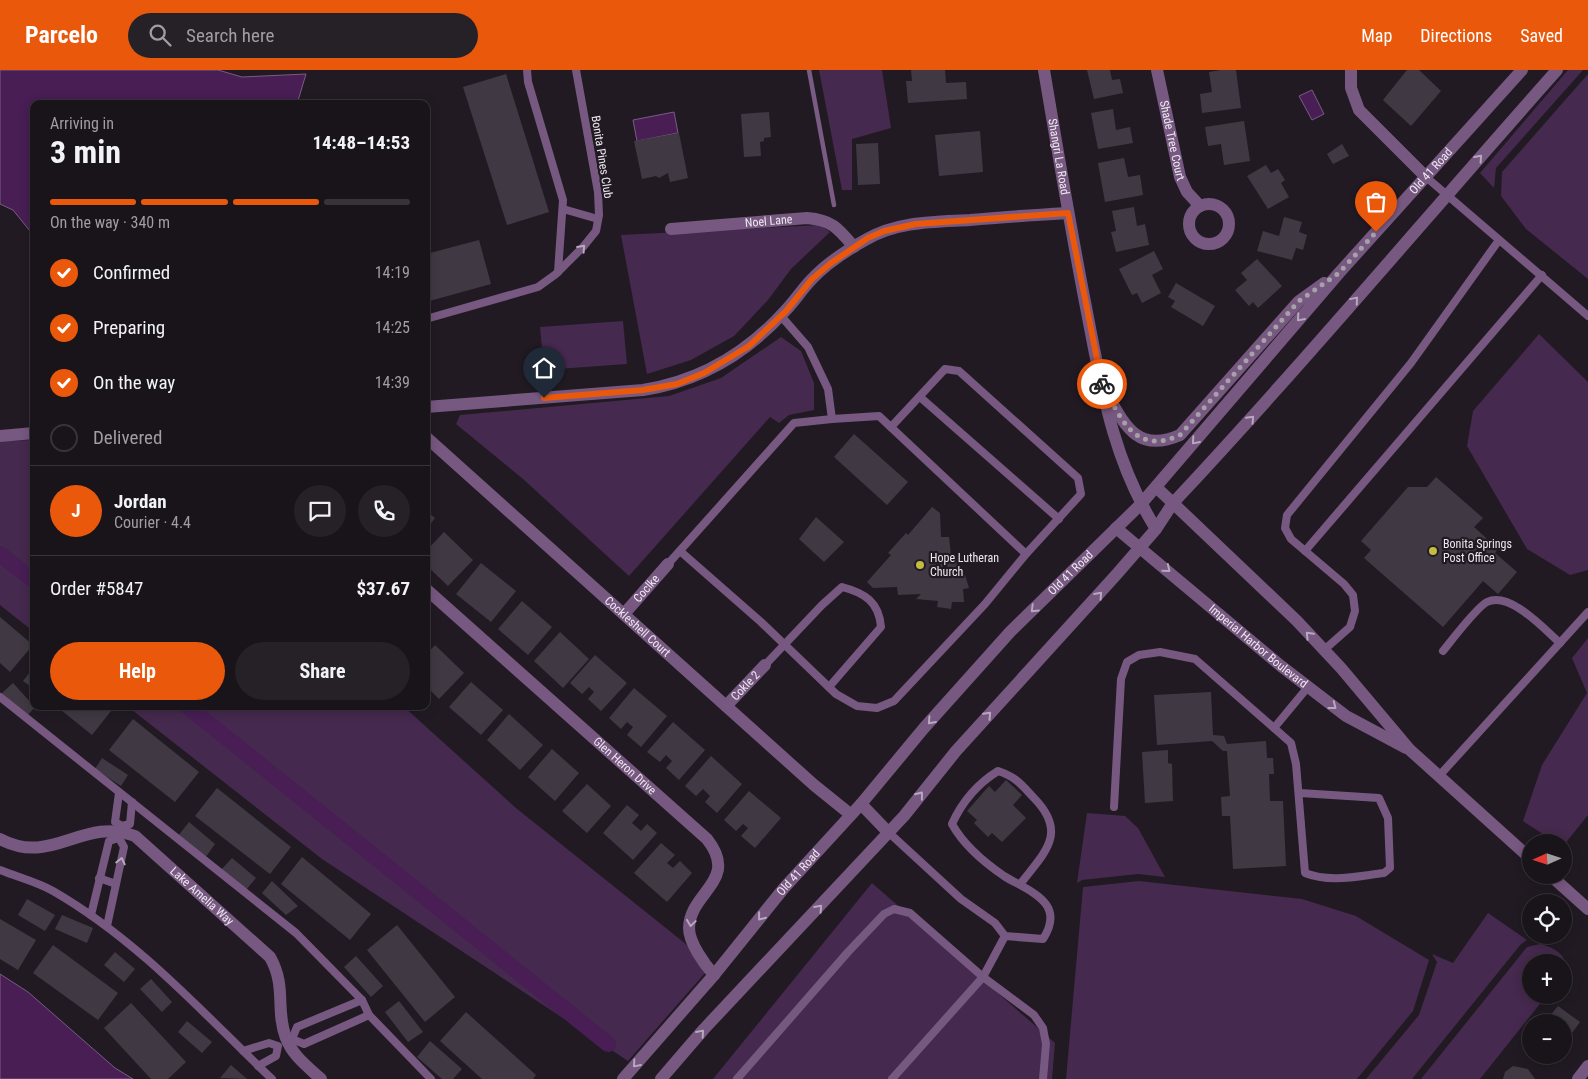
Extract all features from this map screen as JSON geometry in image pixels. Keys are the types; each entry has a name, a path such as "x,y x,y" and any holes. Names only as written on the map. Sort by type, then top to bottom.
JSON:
{"street":[{"name":"Shangri La Road","path":"1044,70 1068,213 1108,420 1121,460 1141,504 1156,528"},
{"name":"Shade Tree Court","path":"1157,70 1180,177 1187,192 1200,206"},
{"path":"1351,70 1351,88 1359,110 1426,177"},
{"name":"Old 41 Road","path":"623,1079 714,975 784,888 861,804 924,728 1010,632 1141,504 1339,273 1522,70"},
{"path":"661,1079 704,1028 808,920 887,831 904,816 956,751 1088,607 1139,548 1156,528 1173,503 1301,364 1557,70"},
{"path":"430,407 643,390 671,385 704,373 726,362 749,346 780,316 812,279 854,246 868,238 900,226 1068,213"},
{"name":"Noel Lane","path":"671,229 807,218 822,219 835,225 854,246"},
{"path":"1100,381 1123,422 1132,433 1155,442 1174,438 1180,435 1216,396 1299,301 1339,273"},
{"path":"0,436 30,434"},
{"name":"Cockleshell Court","path":"430,441 814,785 850,814"},
{"name":"Imperial Harbor Boulevard","path":"1156,487 1324,650 1410,750 1522,851"},
{"name":"Imperial Harbor Boulevard","path":"1116,528 1308,687 1346,716 1410,750"},
{"name":"Coclke","path":"624,614 668,564"},
{"name":"Glen Heron Drive","path":"430,593 707,839 716,850 719,863 715,882 692,914 689,928 691,938 703,963 714,975"},
{"name":"Cokle 2","path":"726,706 765,666"},
{"path":"861,804 887,831"},
{"name":"Lake Amelia Way","path":"0,839 15,847 36,849 98,831 121,832 135,836 270,957 279,972 282,1020 286,1042 294,1054 321,1079"},
{"path":"1560,884 1588,909"},
{"path":"1578,1079 1588,1066"}],"lane":[{"path":"527,70 528,82 563,200 558,272"},
{"name":"Bonita Pines Club","path":"430,318 538,287 558,272 583,248 596,231 598,192 576,70"},
{"path":"1426,177 1588,316"},
{"path":"563,209 598,219"},
{"path":"1324,650 1350,627 1355,610 1353,595 1344,584 1291,539 1285,528 1287,515 1411,363 1499,240"},
{"path":"1305,551 1542,275"},
{"path":"780,316 808,347 828,389 832,419"},
{"path":"680,551 829,687 857,706 877,708 894,702 985,604 1026,554 1081,494 1078,478 959,370 945,370 891,427"},
{"path":"920,397 1059,519"},
{"path":"668,564 794,423 879,416 1026,554"},
{"path":"765,666 822,604 842,587 862,592 880,612 881,627 829,687"},
{"path":"1442,651 1486,602 1498,600 1510,602 1560,643"},
{"path":"1439,776 1588,612"},
{"path":"1114,807 1121,678 1127,662 1139,655 1160,652 1195,659 1291,743 1300,793 1305,873 1316,878 1331,879 1384,873 1390,868 1388,818 1379,798 1300,793"},
{"path":"1274,728 1308,687"},
{"path":"0,697 296,933 362,1000 369,1015 431,1079"},
{"path":"887,831 960,899 995,923 1005,936 1043,939 1051,927 1049,911 1038,895 1021,883 1005,876 960,838 952,824 966,800 984,779 998,771 1014,776 1044,808 1052,822 1049,844 1021,883"},
{"path":"107,926 124,847 121,832 115,822 119,793"},
{"path":"91,915 109,841 130,824 132,802"},
{"path":"0,870 51,890 120,935 183,991 272,1079"},
{"path":"99,878 116,884"},
{"path":"737,1079 848,952 884,914 894,909 910,913 983,977 1034,1015 1043,1028 1046,1044 1043,1079"},
{"path":"892,1079 983,977 1005,936"},
{"path":"258,1066 276,1056 297,1026 362,1000"},
{"path":"243,1051 269,1043 304,1044 369,1015"},
{"path":"323,1016 331,1032"}],"shaded area":[{"path":"0,70 218,70 242,77 306,74 298,100 30,100 30,231 13,210 0,204"},
{"path":"819,70 882,70 891,128 852,139 852,190 842,190"},
{"path":"1568,70 1583,70 1496,168 1494,188 1480,173"},
{"path":"1588,74 1588,279 1526,229 1501,196 1502,172"},
{"path":"1312,90 1324,114 1312,120 1299,96"},
{"path":"674,112 678,133 637,141 633,120"},
{"path":"820,225 830,232 791,269 768,300 734,336 691,360 647,374 621,235"},
{"path":"623,321 627,364 544,370 540,327"},
{"path":"1539,334 1588,382 1588,570 1570,575 1527,549 1467,446 1473,411"},
{"path":"781,337 801,351 814,383 814,410 789,415 779,423 770,417 629,576 523,479 456,424 460,415 669,396 721,378"},
{"path":"30,440 30,629 0,605 0,441"},
{"path":"1588,638 1588,815 1572,835 1543,834 1523,821 1542,765 1587,693 1572,658"},
{"path":"132,710 407,710 516,808 712,965 628,1061 322,859"},
{"path":"1087,813 1125,816 1138,828 1165,877 1138,874 1082,880 1077,883"},
{"path":"1139,881 1302,899 1356,916 1429,960 1413,1011 1357,1079 1066,1079 1083,887"},
{"path":"872,883 1055,1043 1052,1079 713,1079"},
{"path":"1488,913 1522,937 1522,943 1412,1079 1366,1079 1419,1015 1437,962 1432,954 1453,963"},
{"path":"1540,944 1550,947 1560,954 1522,954 1522,1004 1540,1004 1532,1014 1522,1014 1522,1026 1480,1079 1421,1079 1527,947"},
{"path":"0,974 28,992 115,1068 133,1079 0,1079"}],"building":[{"path":"911,70 945,70 946,83 966,82 967,99 908,103 906,81 912,81"},
{"path":"1087,70 1110,70 1112,80 1120,79 1123,93 1094,99"},
{"path":"1236,70 1241,108 1202,113 1200,94 1212,92 1209,72"},
{"path":"1407,70 1419,70 1441,91 1411,126 1383,100"},
{"path":"506,74 549,212 507,225 463,87"},
{"path":"1113,109 1116,130 1130,127 1133,143 1098,149 1091,113"},
{"path":"769,112 771,137 764,138 764,141 760,142 761,156 744,157 741,114"},
{"path":"1244,121 1250,161 1224,165 1221,144 1208,146 1205,127"},
{"path":"980,131 983,172 939,176 935,135"},
{"path":"679,133 688,178 670,182 668,173 659,178 656,176 642,179 634,141"},
{"path":"878,143 880,184 858,185 856,144"},
{"path":"1342,144 1349,156 1333,164 1327,154"},
{"path":"1124,158 1128,177 1140,175 1143,195 1105,202 1098,163"},
{"path":"1266,165 1271,173 1278,169 1285,180 1281,183 1289,197 1268,209 1247,176"},
{"path":"1134,207 1137,226 1145,224 1149,245 1116,252 1111,232 1116,231 1112,211"},
{"path":"1284,217 1302,222 1299,232 1307,235 1303,250 1296,248 1292,260 1257,251 1263,231 1279,236"},
{"path":"479,240 491,284 430,301 430,253"},
{"path":"1154,251 1163,269 1152,275 1161,293 1142,303 1137,293 1132,295 1119,269"},
{"path":"1257,259 1282,286 1258,308 1253,302 1249,306 1235,290 1247,280 1241,273"},
{"path":"1176,283 1215,306 1203,326 1171,307 1175,301 1168,297"},
{"path":"854,434 908,482 887,505 834,457"},
{"name":"Bonita Springs Post Office","path":"1436,477 1483,518 1474,527 1498,549 1495,553 1517,572 1498,594 1483,581 1443,627 1364,558 1371,550 1361,541 1408,487 1427,487"},
{"name":"Hope Lutheran Church","path":"932,507 940,513 941,537 949,537 951,555 956,556 960,573 965,575 969,588 963,589 964,602 952,602 951,609 937,607 938,601 916,599 921,594 898,595 897,587 873,588 867,582 891,555 888,553 906,533 908,535"},
{"path":"430,514 435,518 430,525"},
{"path":"816,517 844,542 824,562 799,539"},
{"path":"444,532 473,560 448,586 430,569 430,547"},
{"path":"481,563 516,591 491,622 456,594"},
{"path":"522,601 552,627 528,655 498,629"},
{"path":"0,617 30,642 30,649 10,672 0,663"},
{"path":"560,632 589,659 563,688 534,661"},
{"path":"435,645 464,673 439,699 430,690 430,651"},
{"path":"595,655 627,683 601,711 588,699 594,692 589,687 582,694 570,683"},
{"path":"30,672 30,686 23,681"},
{"path":"471,682 503,710 481,735 449,707"},
{"path":"13,683 30,702 30,710 32,710 26,717 2,693"},
{"path":"634,688 667,716 641,747 627,735 633,727 627,722 621,729 609,718"},
{"path":"1211,692 1213,735 1224,736 1227,744 1266,741 1267,758 1273,758 1274,774 1269,774 1270,801 1283,801 1286,866 1233,869 1230,816 1222,816 1221,797 1230,796 1227,751 1223,751 1212,741 1157,745 1154,695"},
{"path":"61,710 112,710 92,735"},
{"path":"509,714 543,745 520,770 487,740"},
{"path":"133,719 199,772 175,802 109,750"},
{"path":"673,722 705,750 679,780 666,768 672,761 666,755 660,762 647,752"},
{"path":"552,749 579,773 555,801 528,777"},
{"path":"1168,750 1168,763 1172,764 1173,801 1145,803 1142,752"},
{"path":"711,756 742,784 717,813 705,802 710,796 703,789 696,796 685,786"},
{"path":"102,758 128,775 121,786 95,769"},
{"path":"1006,780 1022,795 1013,805 1026,818 1002,842 992,833 988,837 974,823 977,820 967,811 989,786 995,792"},
{"path":"587,784 611,806 587,833 562,811"},
{"path":"217,788 291,847 270,874 195,816"},
{"path":"749,791 781,818 755,848 741,836 748,828 743,824 736,831 724,820"},
{"path":"627,805 639,815 632,823 641,831 647,824 657,833 633,860 603,833"},
{"path":"189,822 215,844 205,858 178,836"},
{"path":"661,843 675,855 667,863 673,868 680,861 692,873 667,902 634,873"},
{"path":"302,857 371,914 350,940 281,884"},
{"path":"232,858 256,878 246,890 221,870"},
{"path":"272,881 298,906 286,915 262,893"},
{"path":"27,899 55,915 45,931 18,915"},
{"path":"62,915 93,928 87,943 55,929"},
{"path":"0,919 36,940 18,970 0,959"},
{"path":"397,925 455,997 425,1022 367,950"},
{"path":"53,945 118,993 98,1020 33,973"},
{"path":"115,952 135,969 124,982 104,965"},
{"path":"356,956 383,986 371,997 344,967"},
{"path":"151,979 172,1002 162,1012 140,989"},
{"path":"399,1001 423,1032 408,1042 385,1012"},
{"path":"131,1003 186,1062 168,1079 151,1079 104,1028"},
{"path":"1558,1006 1569,1014 1552,1014"},
{"path":"466,1012 536,1075 533,1079 482,1079 440,1041"},
{"path":"1572,1016 1580,1022 1572,1033"},
{"path":"187,1021 212,1042 202,1053 178,1032"},
{"path":"430,1041 462,1069 453,1079 442,1079 417,1057"},
{"path":"231,1065 247,1079 220,1078"},
{"path":"1513,1066 1528,1069 1535,1079 1503,1079 1505,1072"}],"waterway":[{"path":"809,70 834,205"},
{"path":"0,554 30,578"},
{"path":"192,710 608,1044"}],"way so far":[{"path":"1102,384 1123,422 1132,433 1155,442 1168,440 1180,435 1222,390 1299,301 1339,273 1376,232"}],"place":[{"name":"Bonita Springs Post Office","path":"1433,551"},
{"name":"Hope Lutheran Church","path":"920,565"}],"route":[{"path":"544,398 664,387 704,373 726,362 749,346 786,311 812,279 831,263 868,238 884,231 916,224 1068,213 1102,384"}]}
